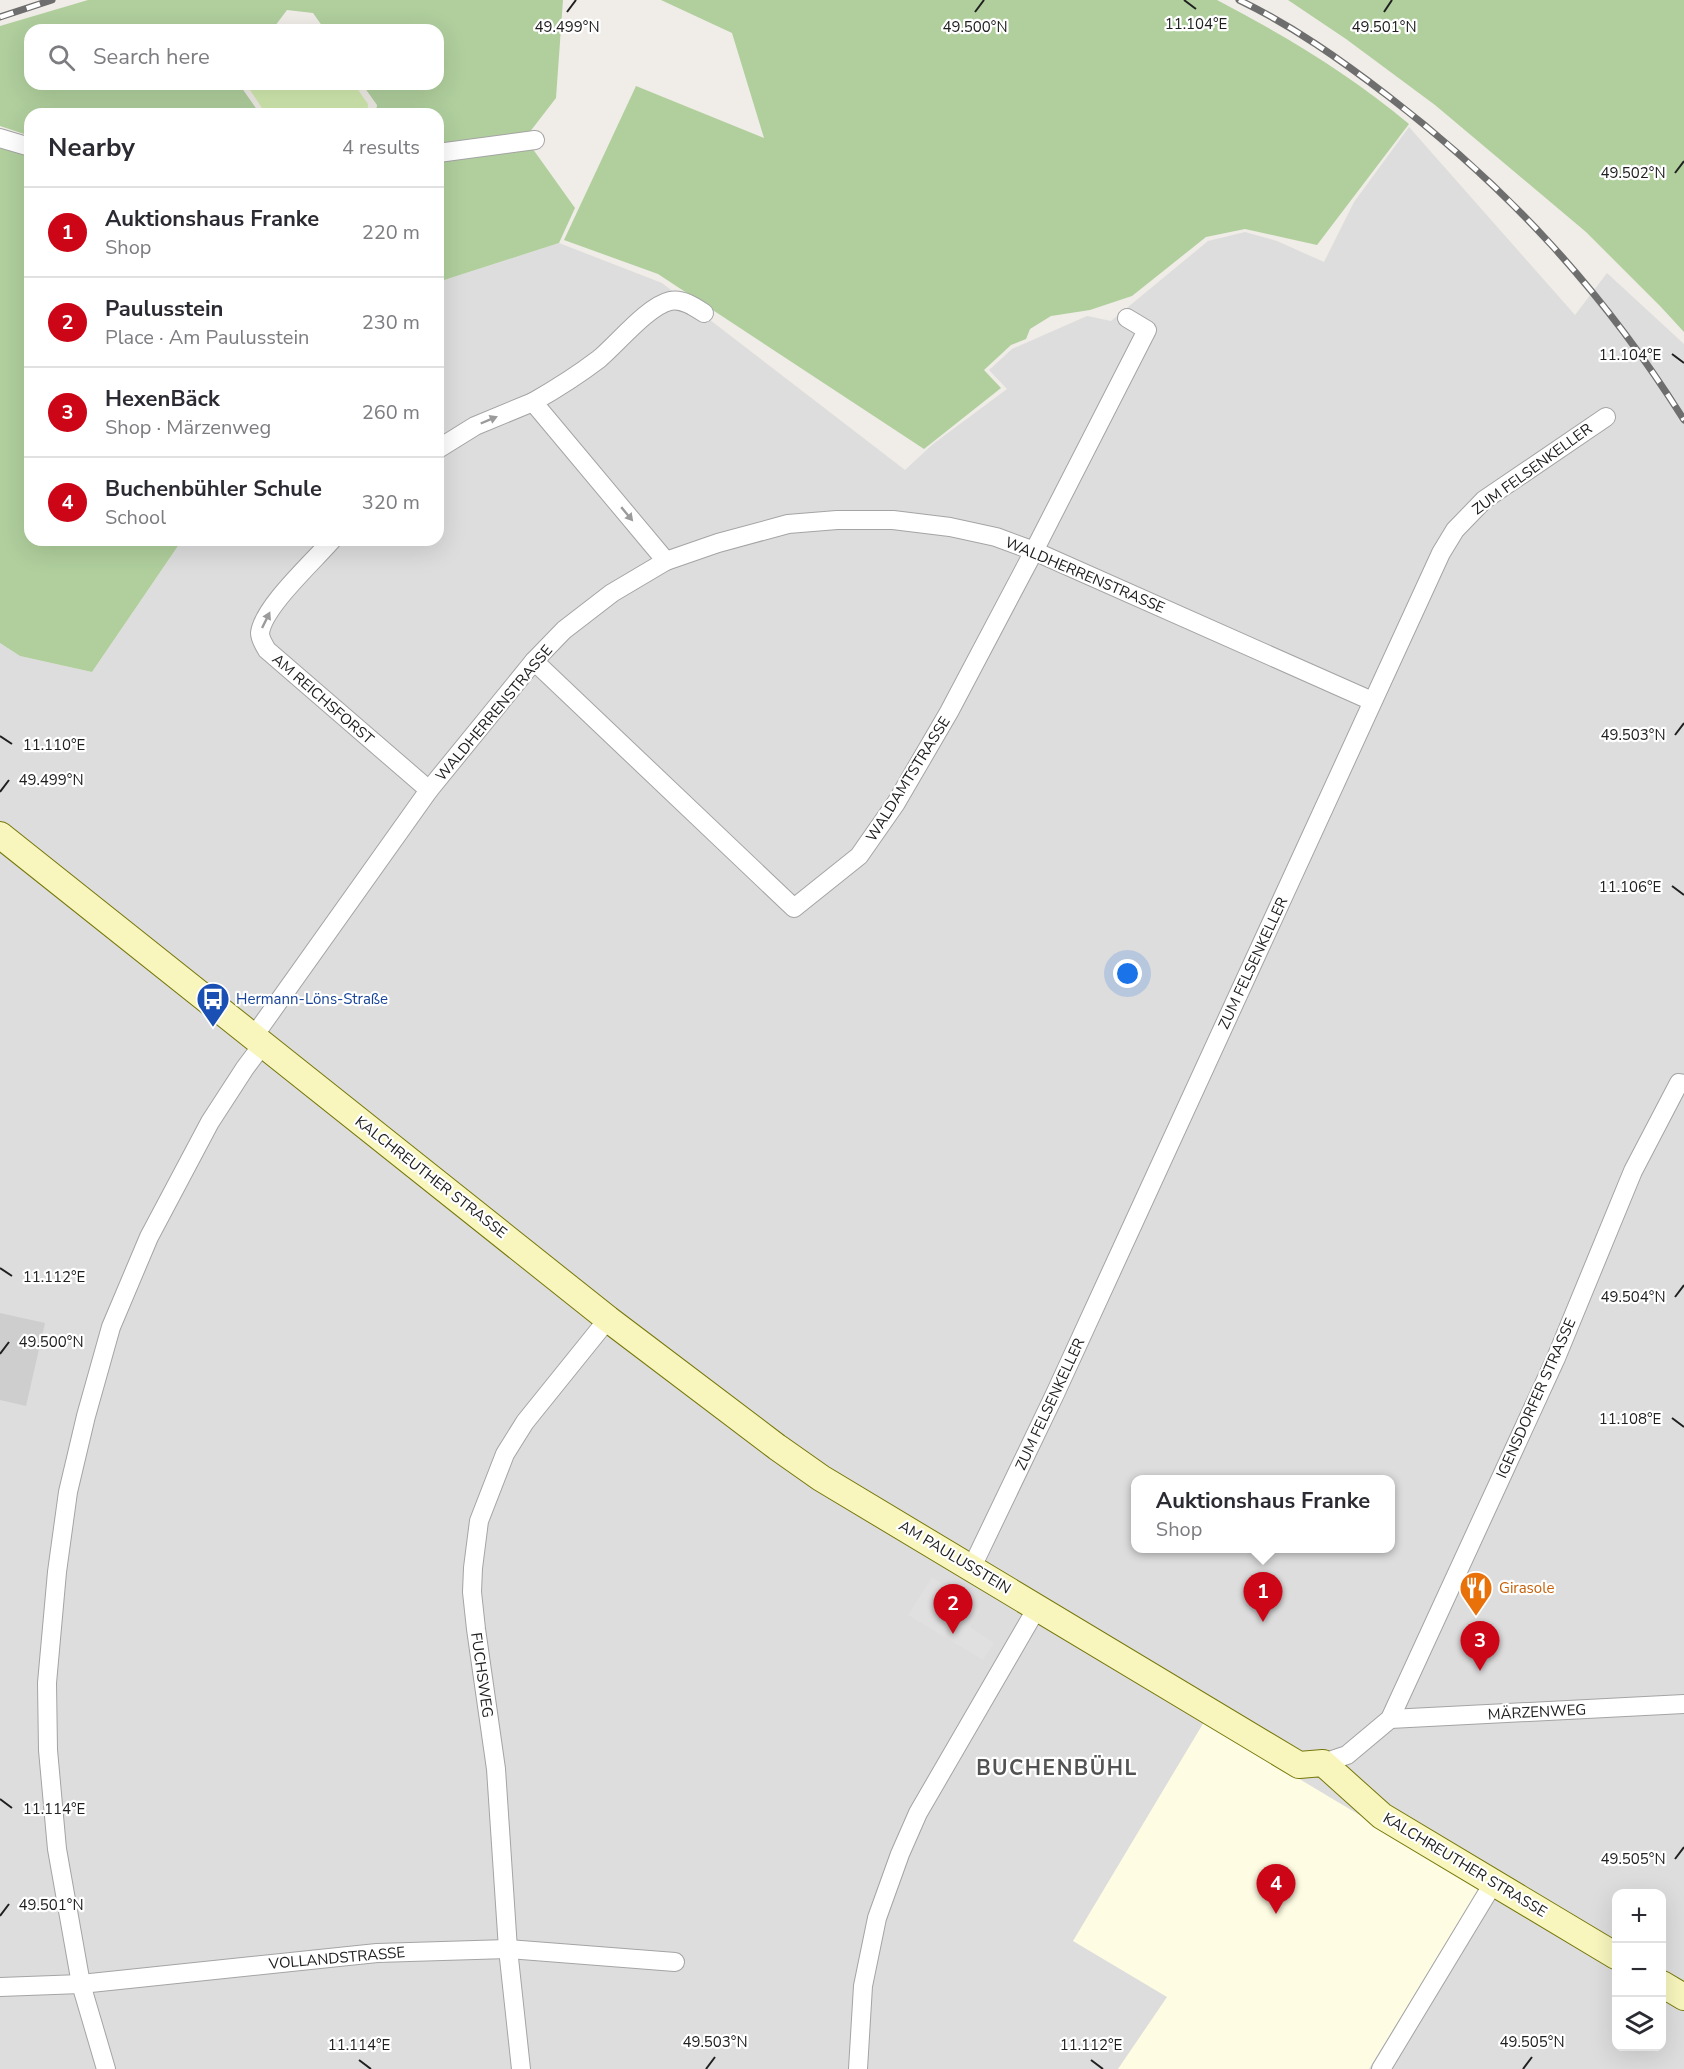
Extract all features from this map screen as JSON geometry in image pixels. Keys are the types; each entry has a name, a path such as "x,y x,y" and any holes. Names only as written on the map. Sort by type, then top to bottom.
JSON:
{"street":[{"path":"0,138 24,145"},
{"path":"444,152 535,140"},
{"path":"444,445 476,426 533,402 570,380 657,306 673,300 691,305 704,314"},
{"name":"WALDAMTSTRASSE","path":"534,661 794,908 859,856 897,803 944,721 1148,330 1127,318"},
{"path":"533,402 666,561"},
{"name":"ZUM FELSENKELLER","path":"972,1567 1055,1394 1441,553 1455,530 1484,500 1606,417"},
{"name":"WALDHERRENSTRASSE","path":"259,1040 429,790 534,661 564,630 612,593 666,561 717,543 788,524 837,520 893,520 950,527 996,537 1034,551 1372,701"},
{"name":"AM REICHSFORST","path":"327,546 279,598 263,621 260,636 267,650 429,790"},
{"name":"KALCHREUTHER STRASSE","path":"0,835 608,1319 777,1447 821,1478 871,1508"},
{"path":"106,2069 81,1984 57,1849 48,1750 47,1683 57,1572 68,1492 111,1327 149,1237 210,1122 259,1040"},
{"name":"IGENSDORFER STRASSE","path":"1390,1719 1556,1358 1633,1171 1679,1083 1684,1084"},
{"name":"FUCHSWEG","path":"520,2069 508,1949 496,1769 472,1592 479,1521 505,1454 525,1422 608,1319"},
{"name":"AM PAULUSSTEIN","path":"871,1508 1168,1684 1299,1765 1323,1763"},
{"path":"858,2069 862,1986 877,1918 900,1854 918,1813 1038,1606"},
{"name":"MÄRZENWEG","path":"1390,1719 1684,1704"},
{"path":"1323,1763 1347,1755 1390,1719"},
{"name":"KALCHREUTHER STRASSE","path":"1323,1763 1382,1816 1612,1953"},
{"path":"1381,2069 1494,1882"},
{"name":"VOLLANDSTRASSE","path":"0,1987 81,1984 377,1953 508,1949 675,1962"},
{"path":"1666,1986 1684,1997"}],"shaded area":[{"path":"1409,127 1575,315 1607,273 1684,344 1684,2069 0,2069 0,643 20,656 92,672 178,546 444,546 444,280 559,243 662,283 905,470 933,444 1007,389 989,370 1012,349 1087,316 1111,321 1208,241 1245,232 1277,241 1324,262 1354,202"},
{"path":"0,1313 45,1323 26,1406 0,1400"},
{"path":"932,1577 981,1611 970,1627 994,1643 983,1660 908,1615"},
{"path":"1204,1722 1480,1887 1369,2069 1118,2069 1167,1997 1073,1941"}],"green space":[{"path":"88,0 563,0 556,98 529,133 444,149 444,108 377,108 366,90 444,90 444,24 321,24 313,13 287,10 276,24 24,24 24,90 243,90 256,108 24,108 24,134 0,126 0,26"},
{"path":"661,0 1217,0 1316,57 1364,89 1409,124 1317,245 1245,229 1206,237 1132,296 1090,310 1051,316 1030,329 1026,339 1011,345 984,370 1001,388 924,449 658,274 564,240 636,86 764,138 732,33"},
{"path":"1288,0 1684,0 1684,332 1586,232 1435,105 1346,39"},
{"path":"250,90 358,90 368,104 368,108 262,108"},
{"path":"530,145 575,208 559,243 444,280 444,158"},
{"path":"0,146 24,153 24,546 178,546 92,672 20,656 0,643"}],"railway":[{"path":"0,17 52,0"},
{"path":"1239,0 1297,32 1352,69 1432,131 1474,168 1551,244 1587,285 1621,328 1684,420"}],"place":[{"name":"Hermann-Löns-Straße","path":"213,1028"},
{"name":"Girasole","path":"1476,1617"},
{"name":"Auktionshaus Franke","path":"1263,1622"},
{"name":"Paulusstein","path":"953,1634"},
{"name":"HexenBäck","path":"1480,1671"},
{"name":"Buchenbühler Schule","path":"1276,1914"}],"district":[{"name":"BUCHENBÜHL","path":"1057,1768"}]}
